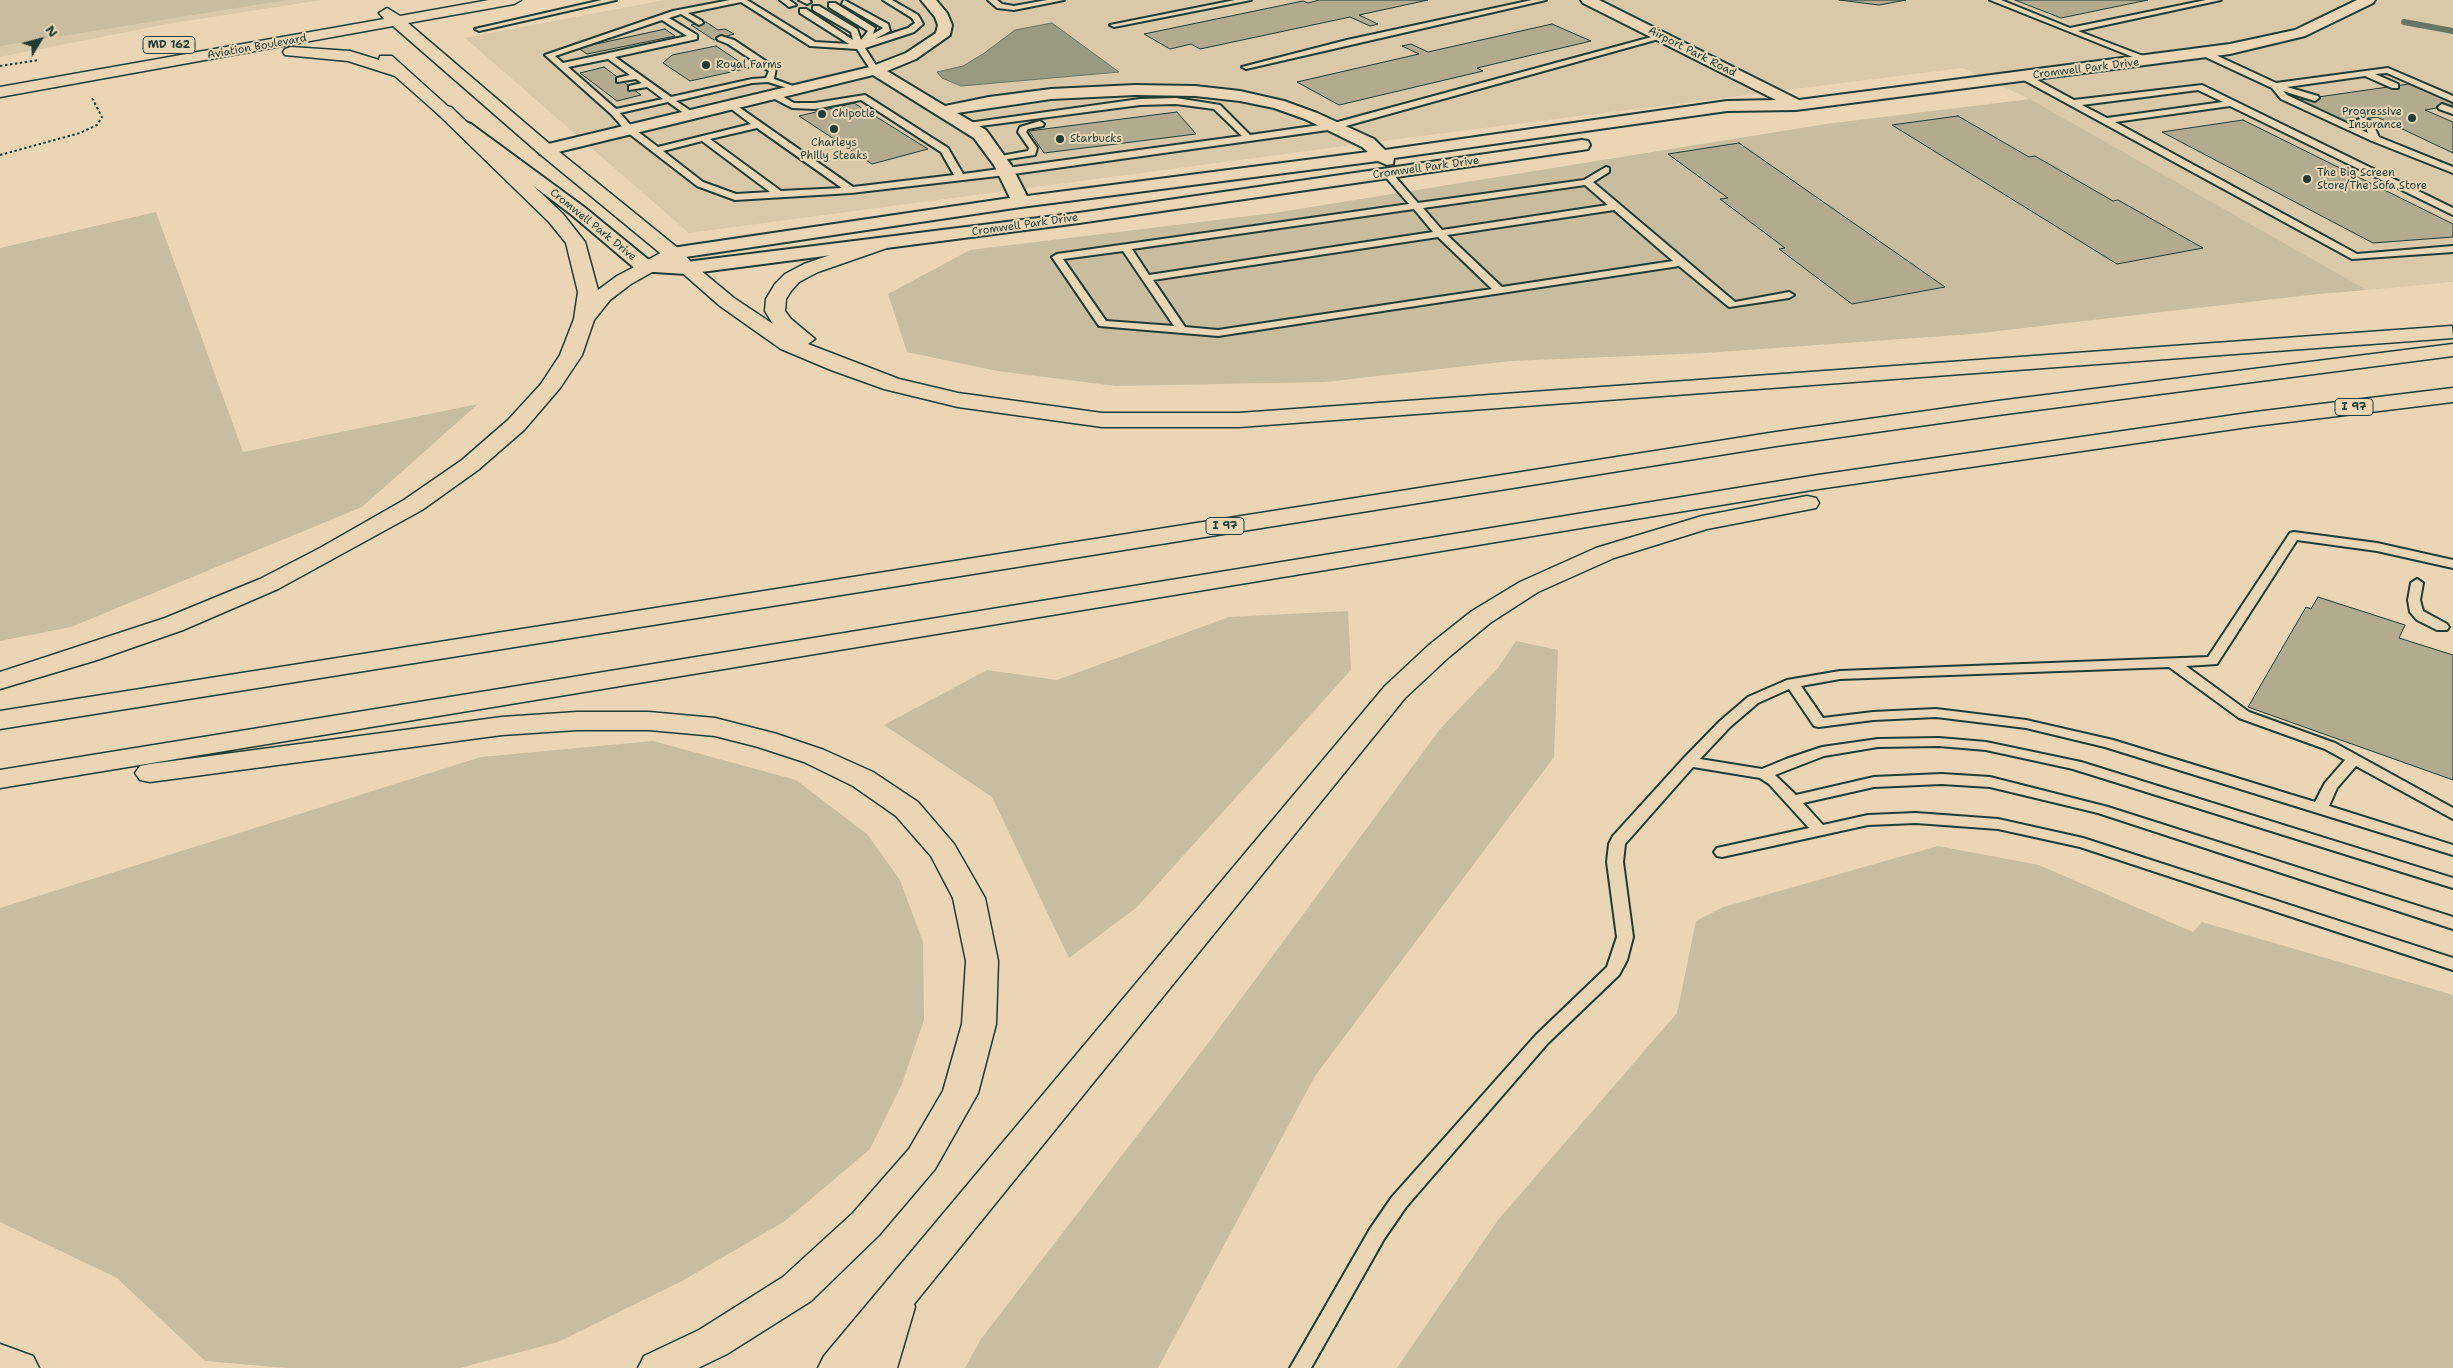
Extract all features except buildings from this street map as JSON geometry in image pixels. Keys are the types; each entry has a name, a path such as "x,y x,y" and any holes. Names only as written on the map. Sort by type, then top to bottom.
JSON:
{"main road":[{"name":"Aviation Boulevard","path":"0,92 514,0"},
{"path":"399,4 376,8 397,22 546,150 759,325 789,344 839,365 892,384 958,400 1102,420 1239,420 2453,332"},
{"name":"Cromwell Park Drive","path":"337,15 444,111"},
{"path":"178,61 261,53 320,52 350,56 400,72"},
{"path":"0,681 174,624 260,588 328,553 413,505 470,465 516,425 549,388 571,355 584,319 588,292 583,266 575,242 556,218 444,111"},
{"path":"839,365 783,323 774,311 776,299 782,288 792,278 811,268 880,244"},
{"path":"584,319 603,296 645,267 679,260"},
{"name":"I 97","path":"0,720 1776,439 1998,408 2453,350"},
{"name":"I 97","path":"0,779 1818,482 2255,419 2453,395"},
{"path":"838,1368 1395,692 1438,651 1481,617 1528,588 1567,569 1652,536 1702,523 2255,419"},
{"path":"0,793 502,726 577,721 649,721 715,728 766,740 814,756 863,779 907,809 942,851 969,898 982,961 979,1024 960,1093 922,1159 866,1224 797,1289 713,1342 658,1368"},
{"path":"876,1368 899,1295"},
{"path":"0,1362 19,1368"}],"street":[{"path":"546,150 730,106 771,87 797,89 875,70 911,56 943,36 945,26 942,16 928,0"},
{"name":"Airport Park Road","path":"1588,0 1796,105"},
{"name":"Cromwell Park Drive","path":"679,260 1021,202 1383,155 1727,106 1796,105 2148,62 2204,53 2300,33 2368,0"},
{"path":"875,70 946,111 980,134 1002,165 1021,202"},
{"path":"946,111 990,102 1051,94 1120,91 1195,91 1240,96 1278,104 1335,126 1368,143 1387,157 1388,174"},
{"name":"Cromwell Park Drive","path":"1726,123 1754,118 1796,105"},
{"name":"Cromwell Park Drive","path":"444,111 578,211 645,267"},
{"name":"Cromwell Park Drive","path":"679,260 880,244 1388,174 1593,143"}],"lane":[{"path":"479,29 612,0"},
{"path":"888,0 915,17 919,24 911,30 860,47 813,44 742,0 663,17 620,31 604,40 549,55 614,112 630,130 700,184 734,197 851,190 960,177 1002,165 1032,153 1033,148 1022,132 1024,128 1035,124 1146,110 1176,102"},
{"path":"784,0 792,5"},
{"path":"992,0 1000,6 1014,8 1060,0"},
{"path":"1114,25 1247,0"},
{"path":"1246,67 1542,0"},
{"path":"1994,0 2148,62"},
{"path":"2070,30 2217,0"},
{"path":"844,2 887,29 860,47"},
{"path":"832,5 872,30 860,47"},
{"path":"816,8 854,31 860,47 875,70"},
{"path":"803,11 860,47"},
{"path":"682,12 699,24"},
{"path":"561,66 609,56 618,51 694,37 663,17"},
{"path":"637,26 647,33"},
{"path":"620,31 628,37"},
{"path":"1002,165 1248,138 1335,126 1662,37"},
{"path":"721,38 731,42 773,70 771,87"},
{"path":"2204,53 2275,86 2315,98"},
{"path":"609,56 691,115"},
{"path":"611,73 628,69"},
{"path":"2275,86 2388,70 2453,99"},
{"path":"2366,73 2395,86"},
{"path":"620,80 638,76"},
{"path":"2025,77 2355,257 2453,249"},
{"path":"578,80 587,78"},
{"path":"614,112 752,81 771,87 792,105 815,106 862,97 945,150 960,177"},
{"path":"632,88 649,84"},
{"path":"586,88 596,85"},
{"path":"2275,86 2284,97 2375,139 2432,160 2453,170"},
{"path":"2074,103 2198,87 2453,212"},
{"path":"596,97 607,94"},
{"path":"968,126 1140,102 1176,102 1216,107 1240,96"},
{"path":"2106,121 2232,103"},
{"path":"730,106 851,190"},
{"path":"1216,107 1248,138"},
{"path":"2442,107 2453,111"},
{"path":"2361,120 2369,124 2375,139"},
{"path":"656,150 758,125"},
{"path":"703,138 779,194"},
{"path":"1606,170 1587,182 1057,257 1103,324 1218,333 1681,263"},
{"path":"1388,174 1440,234 1500,291"},
{"path":"1587,182 1733,305 1789,295"},
{"path":"1147,278 1616,207"},
{"path":"1126,247 1182,330"},
{"path":"1300,1368 1377,1234 1398,1202 1542,1039 1613,971 1619,960 1625,937 1615,862 1617,844 1633,821 1688,762 1743,708 1766,693 1812,678 1865,673 2212,661 2294,536 2377,547 2453,564"},
{"path":"2417,583 2414,600 2417,612 2422,617 2442,627"},
{"path":"2173,663 2244,714 2330,746 2453,814"},
{"path":"1792,683 1819,723 1873,716 1936,714 2026,724 2108,743 2453,850"},
{"path":"1764,774 1807,756 1869,744 1939,742 1986,746 2076,766 2453,883"},
{"path":"2320,809 2330,786 2354,759"},
{"path":"1688,762 1764,774 1774,780 1819,830"},
{"path":"1792,800 1874,782 1942,778 1998,784 2049,795 2103,810 2453,923"},
{"path":"1722,852 1868,820 1916,818 1971,821 2027,829 2116,854 2453,964"}],"path":[{"path":"0,155 72,136 97,125 102,117 80,78"}],"shaded area":[{"path":"0,0 321,0 162,25 0,57"},
{"path":"0,0 287,0 0,46"},
{"path":"664,0 2453,0 2453,282 2367,290 2030,99 1962,68 1405,138 689,233 465,38"},
{"path":"1052,23 1119,72 961,86 942,78 937,72 963,66 983,54 1015,30"},
{"path":"2030,99 2367,290 1972,334 1705,353 1511,361 1325,382 1116,386 997,371 907,352 888,294 970,250 1274,213 1826,124"},
{"path":"156,212 243,452 478,404 362,507 71,627 0,641 0,248"},
{"path":"1348,611 1351,670 1137,907 1069,958 992,797 884,725 987,670 1057,680 1229,617"},
{"path":"1516,641 1558,650 1554,757 1315,1076 1158,1368 965,1368 981,1339 1209,1042 1440,729 1498,668"},
{"path":"653,741 796,780 867,834 900,880 923,942 924,1020 902,1084 870,1149 785,1221 682,1281 558,1342 460,1368 287,1368 205,1361 117,1278 0,1222 0,908 481,757"},
{"path":"1938,846 2039,865 2193,932 2202,922 2453,995 2453,1368 1397,1368 1498,1220 1677,1013 1696,921 1723,907"}],"waterway":[{"path":"2404,22 2453,31"}],"place":[{"name":"Royal Farms","path":"706,65"},
{"name":"Chipotle","path":"822,114"},
{"name":"Progressive Insurance","path":"2412,118"},
{"name":"Charleys Philly Steaks","path":"834,129"},
{"name":"Starbucks","path":"1060,139"},
{"name":"The Big Screen Store/The Sofa Store","path":"2307,179"}]}
